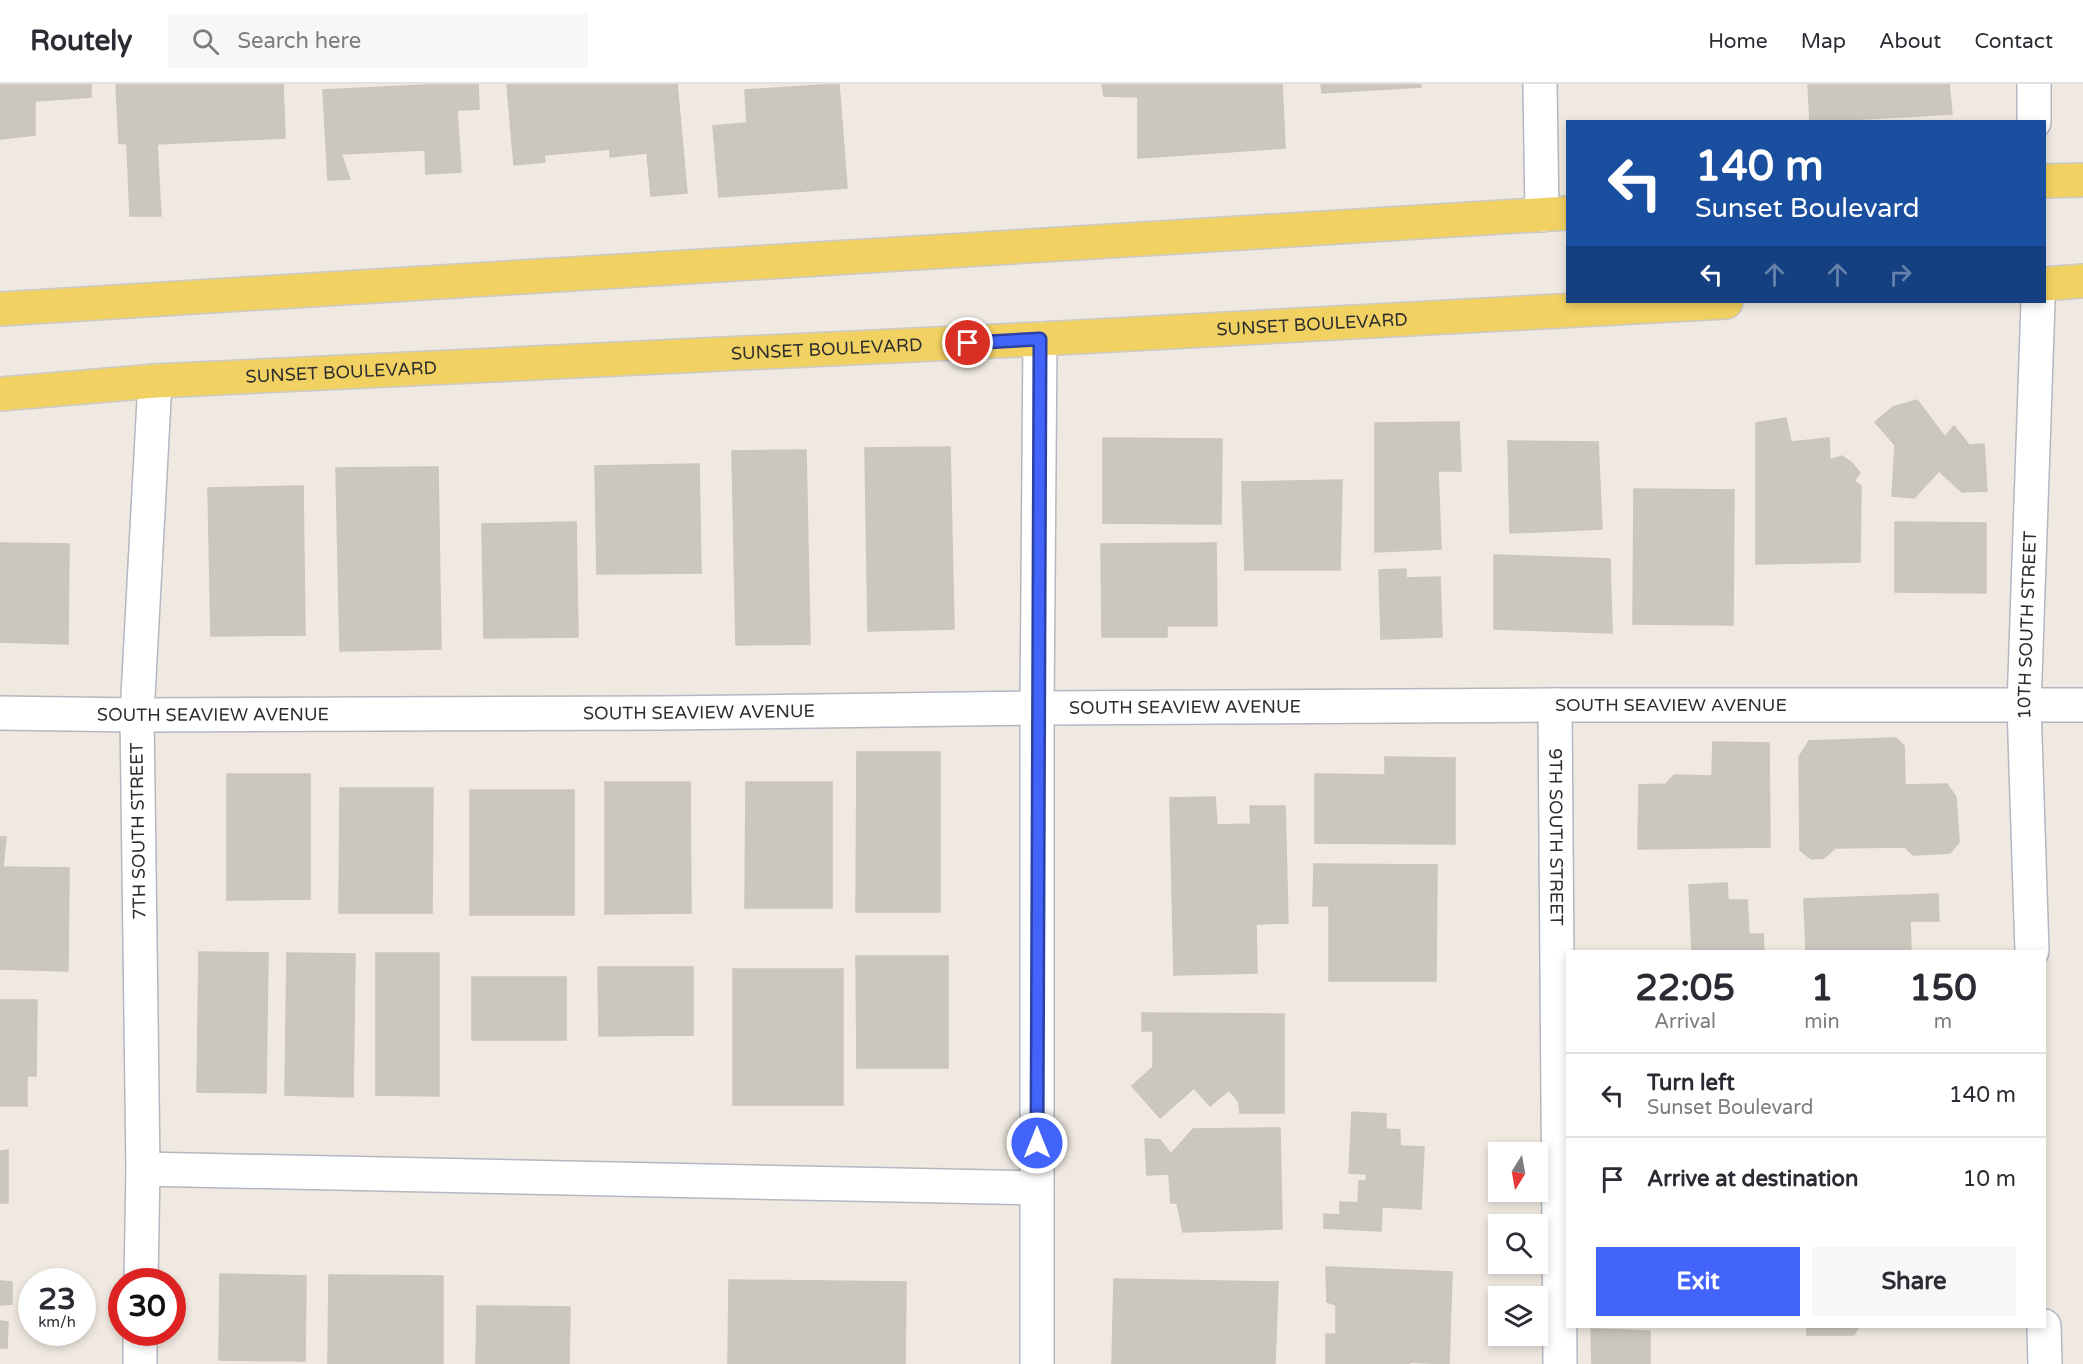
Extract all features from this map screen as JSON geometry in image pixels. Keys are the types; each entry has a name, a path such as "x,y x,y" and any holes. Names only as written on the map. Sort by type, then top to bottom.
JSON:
{"main road":[{"path":"2046,181 2083,180"},
{"path":"0,309 1555,214"},
{"path":"2046,284 2083,281"},
{"name":"SUNSET BOULEVARD","path":"0,394 155,381 1040,339 1707,303"}],"street":[{"path":"1540,84 1555,214"},
{"path":"2034,84 2034,120"},
{"name":"10TH SOUTH STREET","path":"2032,950 2024,706 2038,303"},
{"path":"1037,1364 1037,708 1040,339"},
{"name":"7TH SOUTH STREET","path":"141,1268 143,1169 137,715 155,381"},
{"name":"SOUTH SEAVIEW AVENUE","path":"0,713 137,715 664,713 1555,705 2083,705"},
{"name":"9TH SOUTH STREET","path":"1555,705 1560,1364"},
{"path":"143,1169 1037,1188"},
{"path":"2044,1328 2045,1364"},
{"path":"140,1346 140,1364"}],"building":[{"path":"0,84 91,84 91,97 35,101 35,135 0,139"},
{"path":"116,84 283,84 285,138 157,144 161,216 130,216 127,144 119,143"},
{"path":"478,84 479,109 457,110 461,172 426,174 425,150 341,154 350,179 328,180 323,90"},
{"path":"507,84 677,84 687,193 651,196 647,153 610,157 610,149 544,155 545,162 514,165"},
{"path":"839,84 847,188 719,197 713,126 747,123 745,90"},
{"path":"1102,84 1282,84 1285,148 1138,158 1138,97 1104,96"},
{"path":"1321,84 1421,84 1421,87 1322,93"},
{"path":"1808,84 1949,84 1952,114 1810,120"},
{"path":"1917,400 1945,437 1954,426 1969,445 1984,444 1987,491 1962,492 1939,471 1914,498 1892,496 1895,445 1875,422 1893,407"},
{"path":"1786,418 1791,442 1829,438 1830,460 1842,456 1860,473 1854,481 1861,486 1860,562 1756,564 1756,423"},
{"path":"1459,422 1461,471 1438,471 1441,549 1375,552 1375,423"},
{"path":"1103,438 1222,439 1221,524 1103,523"},
{"path":"1508,441 1598,442 1602,529 1510,533"},
{"path":"950,447 954,629 868,631 865,448"},
{"path":"806,450 810,644 736,645 732,451"},
{"path":"699,464 701,573 597,574 595,466"},
{"path":"438,467 441,649 340,651 336,468"},
{"path":"1342,480 1340,570 1245,570 1242,482"},
{"path":"303,486 305,635 211,636 208,488"},
{"path":"1634,489 1734,490 1733,625 1633,624"},
{"path":"576,522 578,637 484,638 482,524"},
{"path":"1895,522 1986,523 1986,593 1895,592"},
{"path":"0,543 69,544 68,644 0,642"},
{"path":"1216,543 1217,626 1167,626 1167,637 1102,637 1101,544"},
{"path":"1494,555 1610,559 1612,633 1494,629"},
{"path":"1406,569 1406,578 1440,577 1442,637 1381,639 1379,570"},
{"path":"1896,738 1904,746 1905,785 1947,784 1956,797 1959,842 1950,853 1913,855 1905,847 1835,848 1824,858 1811,859 1800,850 1799,757 1809,741"},
{"path":"1713,742 1769,743 1770,847 1638,849 1639,785 1666,784 1674,775 1712,776"},
{"path":"857,752 940,752 940,912 856,912"},
{"path":"1385,757 1455,758 1455,844 1315,843 1315,774 1385,775"},
{"path":"227,774 310,774 310,899 227,900"},
{"path":"605,782 690,782 691,913 605,914"},
{"path":"746,782 832,782 832,908 745,908"},
{"path":"340,788 433,788 432,913 339,913"},
{"path":"470,790 574,790 574,915 470,915"},
{"path":"1215,797 1217,825 1251,824 1250,806 1285,806 1288,923 1256,924 1257,973 1174,975 1170,798"},
{"path":"0,837 6,837 3,867 69,868 68,971 0,969"},
{"path":"1314,864 1437,865 1436,981 1329,981 1329,906 1313,906"},
{"path":"1727,883 1728,900 1747,900 1749,934 1763,934 1764,950 1692,950 1689,885"},
{"path":"1938,894 1939,921 1910,921 1911,950 1806,950 1804,899"},
{"path":"199,952 268,953 266,1093 197,1092"},
{"path":"287,953 355,954 353,1097 285,1095"},
{"path":"376,953 439,953 439,1096 376,1095"},
{"path":"856,956 948,956 948,1068 857,1068"},
{"path":"598,967 693,967 693,1035 599,1036"},
{"path":"733,969 843,969 843,1105 733,1105"},
{"path":"472,977 566,977 566,1040 472,1040"},
{"path":"0,1000 37,1000 36,1076 27,1076 27,1106 0,1106"},
{"path":"1142,1013 1284,1014 1284,1113 1240,1113 1239,1102 1229,1090 1210,1106 1194,1088 1160,1118 1132,1086 1153,1067 1153,1031 1142,1031"},
{"path":"1352,1112 1386,1114 1386,1129 1400,1130 1400,1146 1424,1147 1421,1209 1382,1207 1381,1231 1324,1228 1324,1214 1340,1215 1340,1202 1358,1203 1359,1181 1366,1181 1367,1174 1349,1173"},
{"path":"1280,1128 1282,1229 1183,1232 1177,1203 1171,1203 1169,1174 1147,1175 1145,1139 1160,1140 1171,1154 1193,1129"},
{"path":"8,1150 8,1203 0,1203 0,1151"},
{"path":"1326,1267 1452,1272 1449,1364 1409,1362 1409,1364 1326,1364 1326,1334 1336,1334 1336,1305 1327,1302"},
{"path":"220,1274 306,1276 305,1361 219,1360"},
{"path":"329,1275 443,1276 443,1364 328,1364"},
{"path":"1114,1279 1278,1282 1275,1364 1112,1364"},
{"path":"729,1280 906,1282 905,1364 728,1364"},
{"path":"0,1281 12,1282 12,1304 0,1305"},
{"path":"477,1306 570,1307 569,1364 476,1364"},
{"path":"0,1321 8,1322 7,1348 0,1348"},
{"path":"1807,1328 1858,1328 1854,1335 1807,1335"},
{"path":"1591,1329 1650,1331 1650,1364 1592,1364"}],"route":[{"path":"968,343 1040,339 1037,1143"}]}
